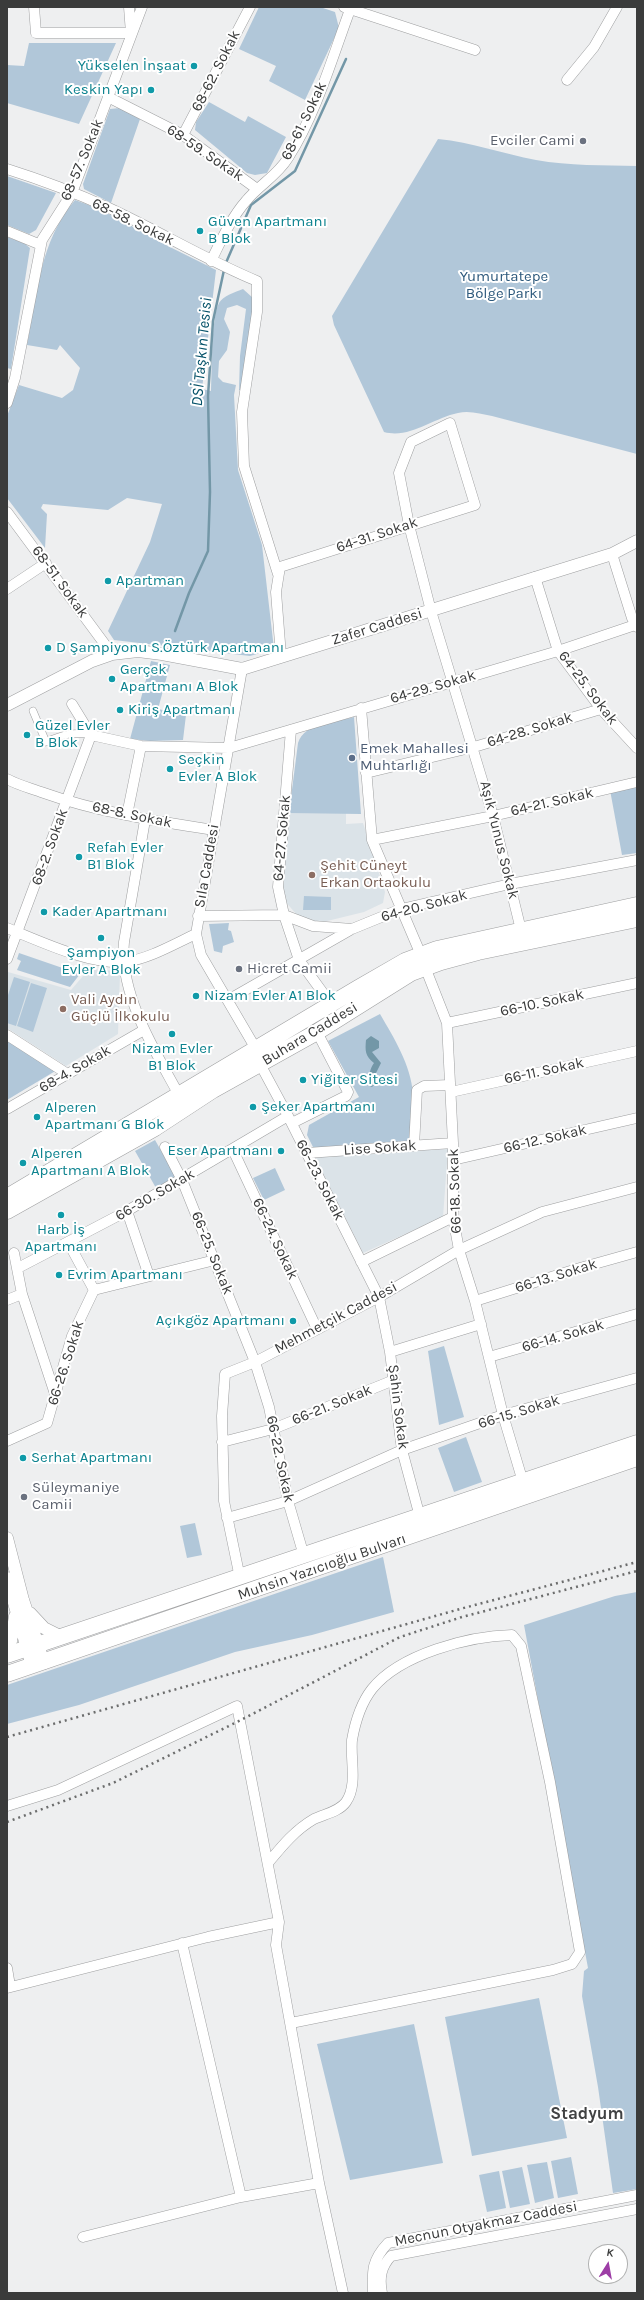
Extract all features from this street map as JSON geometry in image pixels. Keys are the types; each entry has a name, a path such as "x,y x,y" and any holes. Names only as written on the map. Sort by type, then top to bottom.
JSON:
{"main road":[{"name":"Buhara Caddesi","path":"7,1211 156,1127 213,1090 331,1004 390,969 423,961 521,930 637,905"},
{"name":"Buhara Caddesi","path":"7,1197 179,1095 258,1057 317,1032 397,980 423,961 478,952 637,919"},
{"name":"Muhsin Yazıcıoğlu Bulvarı","path":"7,1655 240,1578 637,1443"},
{"name":"Muhsin Yazıcıoğlu Bulvarı","path":"7,1674 637,1458"}],"street":[{"path":"34,7 36,33 131,33"},
{"name":"68-57. Sokak","path":"129,7 131,33"},
{"name":"68-57. Sokak","path":"7,403 15,378 41,245 45,234 72,193 142,7"},
{"name":"68-62. Sokak","path":"183,135 250,7"},
{"path":"567,80 594,47 617,7"},
{"path":"349,8 475,50"},
{"name":"68-61. Sokak","path":"215,263 237,212 257,189 279,172 288,158 308,119 337,49 349,8"},
{"name":"68-59. Sokak","path":"108,97 183,135 257,189"},
{"name":"68-58. Sokak","path":"7,169 110,209 215,263 257,281 257,312 242,412 244,466 279,571"},
{"path":"7,231 41,245"},
{"name":"64-31. Sokak","path":"279,571 409,525 475,505 450,423 411,442 407,448 400,473"},
{"name":"Aşık Yunus Sokak","path":"400,473 409,525 431,611 452,682 474,747 493,816 521,930"},
{"name":"68-51. Sokak","path":"7,512 112,654"},
{"name":"Zafer Caddesi","path":"7,705 92,661 112,654 138,651 156,653 242,669 612,554 637,541"},
{"path":"612,554 636,626"},
{"path":"7,589 46,563"},
{"path":"279,571 276,592 281,656"},
{"name":"64-25. Sokak","path":"535,577 558,651 601,709 637,748"},
{"name":"64-29. Sokak","path":"91,735 141,746 229,748 558,651 636,626"},
{"name":"Sıla Caddesi","path":"242,669 196,934 199,951 228,1000 258,1057"},
{"path":"72,704 91,735"},
{"name":"66-18. Sokak","path":"361,708 372,840 423,961 447,1023 453,1143 453,1217 459,1250 475,1301 503,1415 523,1482"},
{"name":"64-28. Sokak","path":"366,773 474,747 601,709"},
{"path":"33,711 46,742 60,736 83,733 91,735"},
{"name":"64-27. Sokak","path":"291,730 278,887 284,915 299,960 331,1004"},
{"name":"68-2. Sokak","path":"7,959 91,735"},
{"path":"127,815 141,746"},
{"name":"64-21. Sokak","path":"372,840 493,816 637,782"},
{"name":"68-8. Sokak","path":"8,783 67,801 145,820 214,830"},
{"path":"145,820 124,942 124,962 128,982 144,1030 179,1095"},
{"name":"64-20. Sokak","path":"228,1000 352,929 401,909 510,884 637,860"},
{"path":"198,916 284,915 313,926 352,929"},
{"path":"7,928 77,954 97,959 124,962 146,956 196,934"},
{"name":"66-10. Sokak","path":"447,1023 637,983"},
{"name":"68-4. Sokak","path":"7,1108 66,1073 144,1030"},
{"name":"66-30. Sokak","path":"18,1268 127,1212 233,1150 290,1120 346,1096 348,1092 317,1032"},
{"path":"7,1035 66,1073"},
{"name":"66-11. Sokak","path":"414,1146 416,1092 421,1086 450,1088 637,1051"},
{"name":"66-23. Sokak","path":"258,1057 379,1297"},
{"name":"66-12. Sokak","path":"453,1160 637,1118"},
{"name":"Lise Sokak","path":"307,1153 453,1143"},
{"name":"66-25. Sokak","path":"165,1147 182,1180 255,1362"},
{"name":"66-24. Sokak","path":"233,1150 317,1329"},
{"name":"Mehmetçik Caddesi","path":"240,1578 224,1501 222,1442 225,1374 255,1362 379,1297 459,1250 542,1212 637,1187"},
{"path":"127,1212 149,1276"},
{"path":"361,1262 453,1217"},
{"path":"68,1242 94,1290 215,1260"},
{"name":"66-13. Sokak","path":"475,1301 637,1252"},
{"path":"14,1253 22,1294 55,1394"},
{"name":"66-26. Sokak","path":"7,1441 47,1423 72,1336 94,1290"},
{"path":"7,1300 22,1294"},
{"name":"Şahin Sokak","path":"379,1297 390,1352 402,1450 420,1517"},
{"name":"66-14. Sokak","path":"489,1357 637,1314"},
{"path":"390,1352 481,1324"},
{"name":"66-22. Sokak","path":"255,1362 273,1429 288,1501 304,1556"},
{"name":"66-15. Sokak","path":"227,1518 288,1501 402,1450 503,1415 637,1378"},
{"name":"66-21. Sokak","path":"222,1442 273,1429 394,1380"},
{"path":"7,1538 21,1610 12,1641 7,1649"},
{"path":"7,1578 21,1610 38,1664"},
{"path":"21,1610 44,1628 62,1637"},
{"path":"268,1862 289,1837 314,1819 336,1810 346,1803 351,1790 352,1741 357,1718 372,1689 395,1669 426,1652 492,1635 512,1635 520,1646 550,1782 580,1952 572,1964 553,1970 291,2023"},
{"path":"7,1806 58,1790 237,1706 279,1922 276,1945 319,2183 343,2293"},
{"path":"7,1968 9,1987 182,1943 279,1922"},
{"path":"182,1943 241,2197"},
{"path":"83,2236 241,2197 319,2183"},
{"name":"Mecnun Otyakmaz Caddesi","path":"373,2293 373,2265 377,2254 388,2243 637,2195"},
{"name":"Mecnun Otyakmaz Caddesi","path":"382,2293 379,2281 384,2264 391,2256 637,2209"}],"shaded area":[{"name":"Şehit Cüneyt Erkan Ortaokulu","path":"289,813 346,813 346,824 363,823 385,892 383,903 364,912 323,922 313,922 297,915 284,900 282,890"},
{"name":"Vali Aydın Güçlü İlkokulu","path":"89,969 117,971 120,975 118,1034 66,1066 7,1028 8,972 71,990"},
{"path":"371,1036 379,1041 379,1048 372,1052 381,1063 376,1073 376,1083 372,1087 368,1085 367,1081 374,1063 366,1053 366,1040"},
{"path":"448,1149 443,1217 363,1253 314,1156"}],"green space":[{"path":"259,7 320,7 335,12 339,28 305,100 269,81 276,66 239,49"},
{"path":"29,43 116,43 79,124 7,103 7,65 24,66"},
{"path":"209,102 245,122 248,116 286,137 267,173 255,175 247,173 195,130 196,122"},
{"path":"120,108 140,119 111,203 84,189 83,184 110,109"},
{"name":"Yumurtatepe Bölge Parkı","path":"438,139 463,143 548,162 586,165 637,166 637,454 492,416 471,412 462,412 449,416 403,433 384,432 334,325 332,316"},
{"path":"7,176 56,193 36,230 29,234 7,225"},
{"path":"75,200 107,213 216,270 202,389 211,391 213,332 216,310 219,303 226,296 243,289 253,298 254,310 245,392 239,390 240,356 246,309 237,305 227,308 224,319 230,332 227,350 219,361 218,377 223,382 236,385 234,395 238,470 262,545 274,649 250,656 114,640 108,631 150,542 162,504 127,498 108,510 43,504 41,508 47,514 45,548 7,498 7,416 19,385 62,398 73,390 80,368 60,345 57,350 27,345 37,288 47,250 63,216"},
{"path":"7,237 24,243 30,248 11,369 7,368"},
{"path":"151,661 170,665 158,709 186,715 183,740 150,741 130,739"},
{"path":"354,717 361,814 289,813 298,743 302,736 307,731 322,724"},
{"path":"637,787 637,853 622,855 610,790"},
{"path":"304,896 331,897 331,910 303,910"},
{"path":"229,923 228,930 231,931 234,942 223,946 222,953 214,951 209,924"},
{"path":"19,953 80,974 70,987 17,970 21,961 17,959"},
{"path":"14,977 30,982 16,1026 7,1023 7,998"},
{"path":"31,983 47,988 33,1032 17,1026"},
{"path":"380,1014 401,1052 412,1083 414,1118 412,1143 314,1149 307,1135 309,1125 359,1097 328,1041"},
{"path":"7,1040 57,1070 7,1100"},
{"path":"155,1140 176,1177 156,1188 135,1151"},
{"path":"275,1168 285,1190 264,1200 253,1178"},
{"path":"444,1346 464,1417 439,1425 428,1351"},
{"path":"466,1437 482,1482 454,1492 438,1448"},
{"path":"195,1523 202,1555 187,1558 180,1526"},
{"path":"383,1557 394,1612 312,1635 235,1652 79,1705 7,1724 7,1685"},
{"path":"637,1592 637,2189 613,2193 598,2087 582,1996 584,1971 588,1968 524,1625 615,1596"},
{"path":"539,1998 567,2138 472,2156 445,2017"},
{"path":"414,2024 443,2163 350,2180 317,2044"},
{"path":"571,2157 578,2194 558,2198 551,2161"},
{"path":"547,2162 554,2198 535,2203 527,2165"},
{"path":"522,2167 530,2204 510,2208 502,2171"},
{"path":"499,2171 506,2208 487,2212 479,2175"}],"waterway":[{"name":"DSİ Taşkın Tesisi","path":"225,265 251,205 295,171 346,59"},
{"name":"DSİ Taşkın Tesisi","path":"175,631 189,593 208,551 210,492 208,396 213,321 224,270"}],"railway":[{"path":"7,1737 460,1609 637,1562"},
{"path":"7,1822 113,1783 241,1720 400,1637 462,1617 637,1571"}],"place":[{"name":"Yükselen İnşaat","path":"194,66"},
{"name":"Keskin Yapı","path":"151,90"},
{"name":"Evciler Cami","path":"583,141"},
{"name":"Güven Apartmanı B Blok","path":"200,231"},
{"name":"Apartman","path":"108,581"},
{"name":"D Şampiyonu S.Öztürk Apartmanı","path":"48,648"},
{"name":"Gerçek Apartmanı A Blok","path":"112,679"},
{"name":"Kiriş Apartmanı","path":"120,710"},
{"name":"Güzel Evler B Blok","path":"27,735"},
{"name":"Emek Mahallesi Muhtarlığı","path":"352,758"},
{"name":"Seçkin Evler A Blok","path":"170,769"},
{"name":"Refah Evler B1 Blok","path":"79,857"},
{"name":"Şehit Cüneyt Erkan Ortaokulu","path":"312,875"},
{"name":"Kader Apartmanı","path":"44,912"},
{"name":"Şampiyon Evler A Blok","path":"101,938"},
{"name":"Hicret Camii","path":"239,969"},
{"name":"Nizam Evler A1 Blok","path":"196,996"},
{"name":"Vali Aydın Güçlü İlkokulu","path":"63,1009"},
{"name":"Nizam Evler B1 Blok","path":"172,1034"},
{"name":"Yiğiter Sitesi","path":"303,1080"},
{"name":"Şeker Apartmanı","path":"253,1107"},
{"name":"Alperen Apartmanı G Blok","path":"37,1117"},
{"name":"Eser Apartmanı","path":"281,1151"},
{"name":"Alperen Apartmanı A Blok","path":"23,1163"},
{"name":"Harb İş Apartmanı","path":"61,1215"},
{"name":"Evrim Apartmanı","path":"59,1275"},
{"name":"Açıkgöz Apartmanı","path":"293,1321"},
{"name":"Serhat Apartmanı","path":"23,1458"},
{"name":"Süleymaniye Camii","path":"24,1497"}],"district":[{"name":"Stadyum","path":"587,2114"}]}
